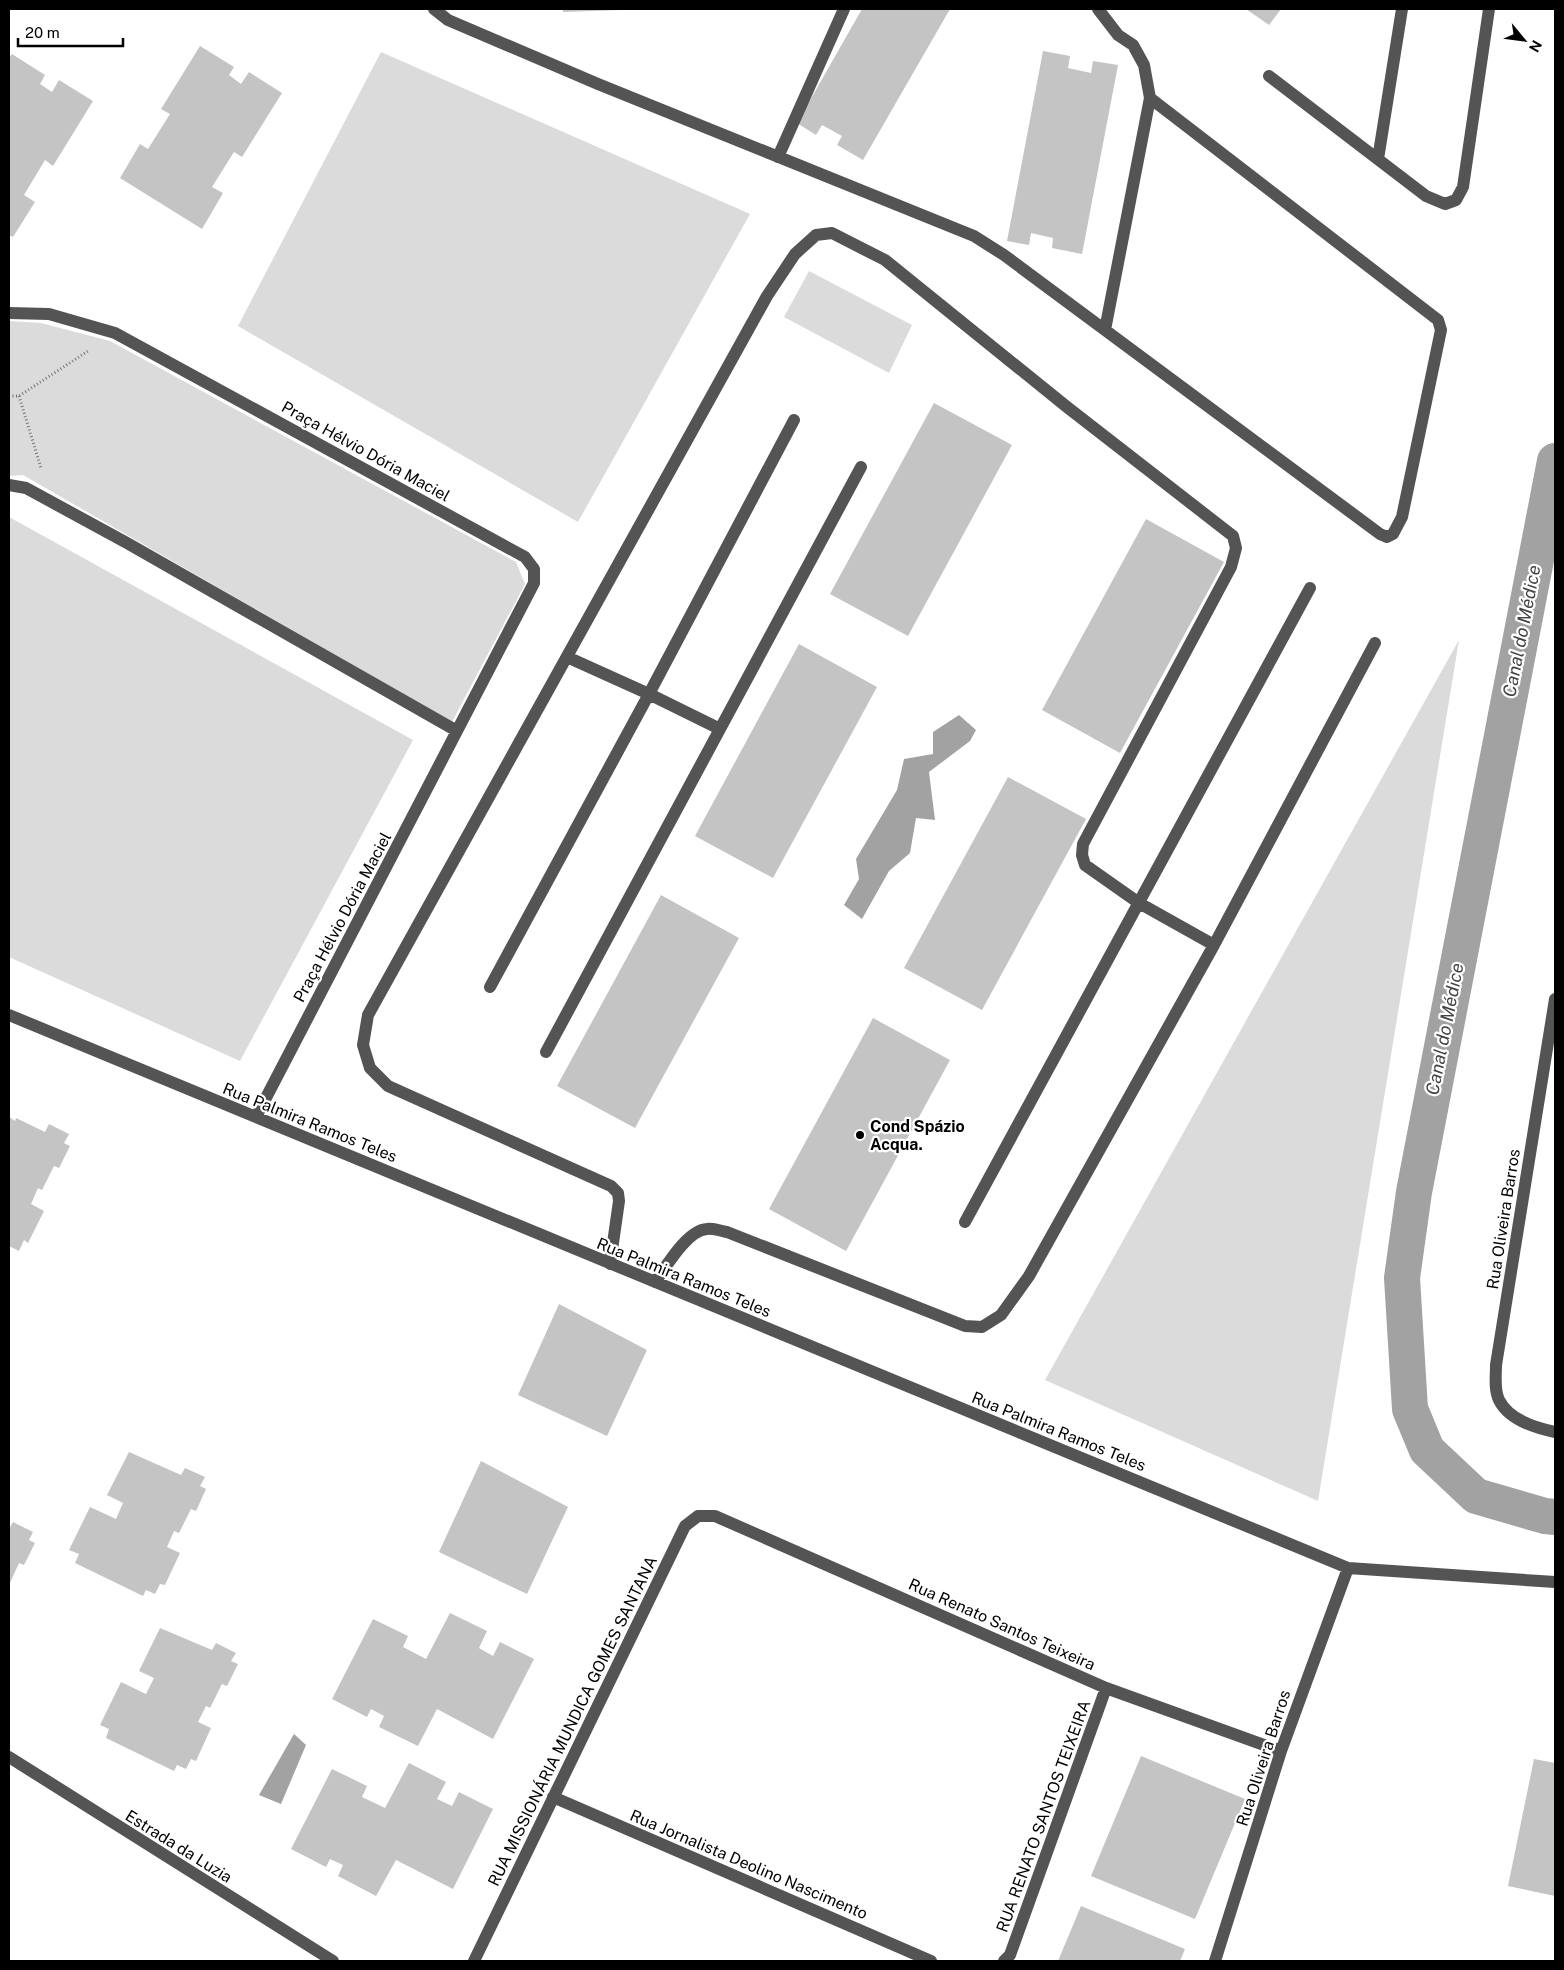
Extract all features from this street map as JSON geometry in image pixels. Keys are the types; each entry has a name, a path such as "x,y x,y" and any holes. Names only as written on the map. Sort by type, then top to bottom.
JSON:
{"street":[{"path":"434,9 448,20 598,84 974,236 1004,255 1380,534 1388,537 1393,534 1402,517 1441,330 1438,320 1150,98"},
{"path":"778,156 844,9"},
{"path":"1098,9 1118,35 1133,45 1144,65 1150,98 1105,330"},
{"path":"1378,159 1402,9"},
{"path":"1269,76 1426,196 1445,204 1456,200 1463,187 1489,9"},
{"path":"610,1264 619,1201 618,1193 611,1186 388,1086 370,1068 363,1045 368,1015 767,296 795,254 816,235 832,233 886,260 1067,406 1233,536 1236,548 1231,567 1083,844 1082,855 1085,865 1139,903 1214,945"},
{"name":"Praça Hélvio Dória Maciel","path":"9,313 48,314 115,333 524,556 534,569 534,583 256,1117"},
{"path":"490,987 649,694 794,420"},
{"path":"546,1052 861,466"},
{"path":"9,485 26,488 127,543 457,731"},
{"path":"965,1222 1310,588"},
{"path":"655,1282 674,1255 693,1234 707,1229 727,1232 965,1326 982,1327 1001,1315 1029,1276 1214,945 1375,643"},
{"path":"567,657 720,729"},
{"name":"Rua Oliveira Barros","path":"1555,999 1496,1364 1496,1390 1499,1400 1511,1413 1534,1428 1555,1432"},
{"name":"Rua Palmira Ramos Teles","path":"9,1015 1348,1568 1555,1582"},
{"name":"RUA MISSIONÁRIA MUNDICA GOMES SANTANA","path":"474,1961 684,1526 698,1516 714,1516"},
{"name":"Rua Renato Santos Teixeira","path":"714,1516 1106,1688 1281,1751"},
{"name":"Rua Oliveira Barros","path":"1215,1961 1281,1751 1348,1568"},
{"name":"RUA RENATO SANTOS TEIXEIRA","path":"1007,1958 1106,1688"},
{"name":"Estrada da Luzia","path":"9,1757 332,1961"},
{"name":"Rua Jornalista Deolino Nascimento","path":"553,1797 931,1961"}],"path":[{"path":"9,396 19,396 115,333"},
{"path":"19,396 51,502"}],"shaded area":[{"path":"381,52 750,214 578,522 238,326"},
{"path":"809,271 912,325 889,373 784,317"},
{"path":"9,321 41,323 110,341 516,562 525,584 452,722 23,475 9,476"},
{"path":"9,517 413,740 240,1061 9,957"},
{"path":"1459,640 1318,1501 1045,1380"},
{"path":"959,715 976,730 970,741 929,772 935,820 916,818 910,853 889,871 862,919 844,905 859,879 856,859 897,790 904,759 933,754 933,732"},
{"path":"294,1734 306,1745 281,1804 259,1795"}],"building":[{"path":"563,9 621,9 621,10 563,12"},
{"path":"862,9 950,9 863,160 837,145 842,136 822,125 816,135 797,123"},
{"path":"1246,9 1281,9 1269,25"},
{"path":"200,46 234,67 229,75 241,84 249,72 282,93 242,157 234,152 212,187 223,193 202,229 120,178 140,144 148,149 170,114 161,109"},
{"path":"1043,51 1070,56 1068,68 1091,73 1093,61 1118,65 1082,254 1052,248 1053,238 1031,233 1029,245 1007,241"},
{"path":"12,54 45,75 40,84 52,92 59,80 93,101 53,166 45,160 24,195 35,202 13,237 9,235 9,58"},
{"path":"934,403 1012,445 908,636 830,594"},
{"path":"1146,519 1224,562 1120,753 1042,710"},
{"path":"799,644 877,687 773,878 695,836"},
{"path":"1008,777 1086,819 982,1010 904,968"},
{"path":"661,895 739,938 635,1128 557,1086"},
{"name":"Cond Spázio Acqua.","path":"873,1018 950,1060 846,1251 769,1209"},
{"path":"9,1117 15,1121 16,1118 45,1132 49,1124 69,1134 64,1143 70,1146 59,1168 54,1166 42,1190 38,1188 31,1204 44,1211 28,1243 24,1240 19,1251 9,1246"},
{"path":"559,1304 647,1350 607,1436 518,1395"},
{"path":"129,1452 181,1475 185,1468 205,1477 200,1486 206,1489 196,1511 191,1509 179,1533 174,1531 167,1547 180,1553 165,1585 160,1584 155,1594 146,1590 143,1596 75,1563 79,1554 69,1550 90,1507 116,1519 123,1503 107,1495"},
{"path":"481,1461 568,1507 527,1594 439,1552"},
{"path":"13,1522 33,1532 29,1540 35,1543 24,1565 19,1563 9,1585 9,1529"},
{"path":"450,1613 487,1631 479,1648 493,1656 500,1642 534,1659 493,1739 437,1709 418,1746 379,1727 384,1716 371,1709 367,1717 332,1699 373,1619 408,1636 403,1647 426,1659"},
{"path":"160,1628 212,1650 216,1643 236,1653 231,1661 238,1664 227,1686 222,1684 210,1708 206,1706 198,1722 211,1728 196,1761 191,1759 186,1769 177,1765 174,1771 106,1738 109,1729 100,1725 121,1682 146,1694 154,1678 139,1671"},
{"path":"1141,1756 1245,1799 1195,1919 1091,1876"},
{"path":"1534,1759 1555,1763 1555,1896 1508,1886"},
{"path":"409,1763 446,1782 437,1799 452,1806 459,1792 493,1809 453,1889 396,1860 376,1896 338,1876 343,1865 330,1859 326,1867 291,1849 332,1769 367,1786 362,1797 385,1808"},
{"path":"1081,1906 1185,1949 1180,1961 1058,1961"}],"waterway":[{"name":"Canal do Médice","path":"1555,461 1414,1192 1402,1278 1410,1409 1427,1450 1476,1496 1545,1516 1555,1517"}],"place":[{"name":"Cond Spázio Acqua.","path":"860,1135"}]}
